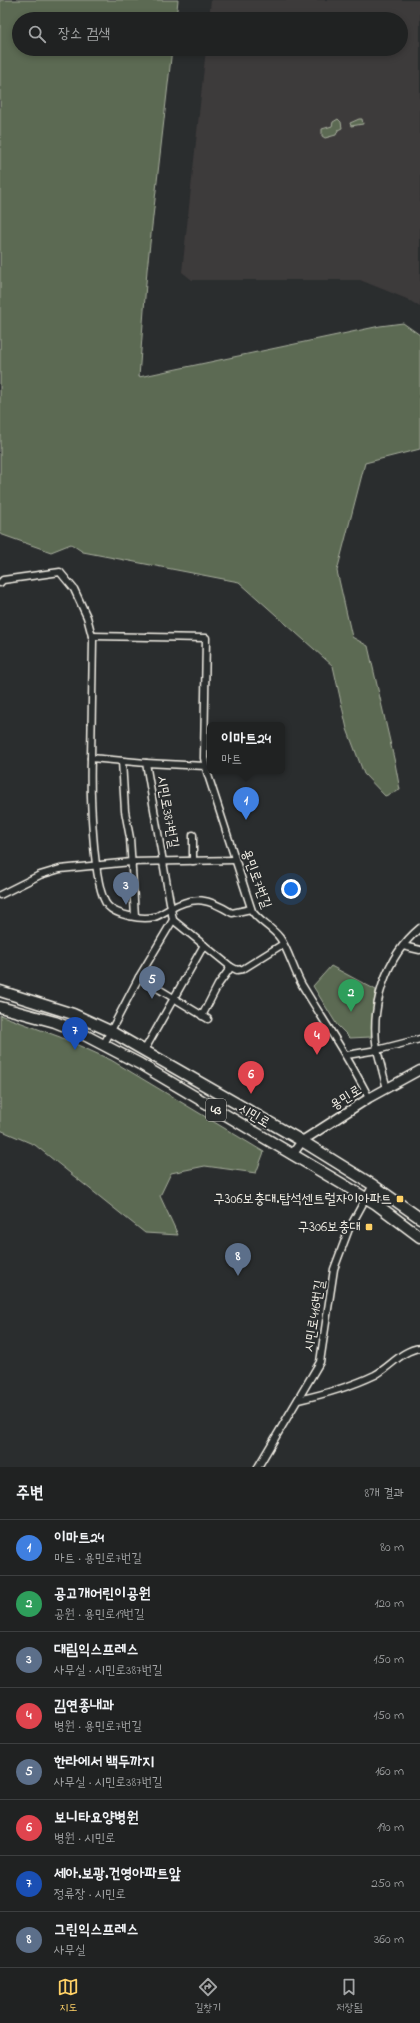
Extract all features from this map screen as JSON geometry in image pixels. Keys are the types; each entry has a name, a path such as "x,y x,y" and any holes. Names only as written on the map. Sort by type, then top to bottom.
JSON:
{"main road":[{"name":"시민로","path":"0,991 73,1014 110,1032 302,1141 373,1185 420,1218"},
{"name":"시민로","path":"0,1007 55,1022 104,1044 366,1198 420,1237"}],"street":[{"path":"0,582 3,580 60,572 74,589 87,617 92,636 90,790 101,893 107,906 116,912 135,916 156,917 182,902 196,899 212,902 232,913 251,908"},
{"name":"용민로7번길","path":"92,636 206,638 205,766 207,772"},
{"name":"시민로387번길","path":"91,758 146,763 173,920"},
{"path":"122,761 125,811 132,862 135,916"},
{"path":"146,763 205,766"},
{"name":"용민로7번길","path":"208,774 251,908 256,917 273,929 303,986 347,1056 369,1098"},
{"path":"193,835 194,861"},
{"path":"0,895 48,872 132,862 236,860"},
{"path":"104,1044 139,977 173,920 231,967 237,970 243,969 282,944"},
{"path":"386,1089 377,1050 374,1026 378,999 386,974 403,946 420,928"},
{"path":"144,1051 204,945"},
{"path":"403,946 420,950"},
{"path":"139,977 205,1017 218,985 231,967"},
{"path":"347,1056 420,1039"},
{"name":"용민로","path":"292,1155 302,1141 369,1098 420,1070"},
{"name":"시민로416번길","path":"258,1467 320,1362 334,1269 349,1229 373,1185"},
{"path":"298,1400 355,1384 385,1370 409,1351 420,1348"}],"shaded area":[{"path":"211,0 420,0 420,307 407,299 360,280 192,280 182,272 205,56 408,56 408,12 210,12"}],"green space":[{"path":"0,0 178,0 177,12 12,12 12,56 171,56 147,270 139,377 380,326 403,323 420,335 420,449 365,463 337,571 352,637 368,646 400,790 385,796 364,774 347,729 333,666 239,582 83,552 71,544 51,552 0,534"},
{"path":"338,119 341,122 342,128 338,130 336,135 325,138 322,136 322,129 332,126 333,122"},
{"path":"362,119 363,124 351,126 350,123"},
{"path":"331,966 376,990 371,1037 350,1038 337,1025 313,986"},
{"path":"0,1015 60,1037 111,1060 264,1152 256,1173 205,1166 171,1173 160,1196 178,1235 145,1233 35,1145 0,1130"}],"place":[{"name":"이마트24","path":"246,820"},
{"name":"대림익스프레스","path":"126,905"},
{"name":"한라에서 백두까지","path":"152,999"},
{"name":"공고개어린이공원","path":"351,1012"},
{"name":"세아.보광.건영아파트앞","path":"75,1050"},
{"name":"김연종내과","path":"317,1055"},
{"name":"보니타요양병원","path":"251,1094"},
{"name":"구306보충대.탑석센트럴자이아파트","path":"400,1199"},
{"name":"구306보충대","path":"369,1227"},
{"name":"그린익스프레스","path":"238,1276"}]}
